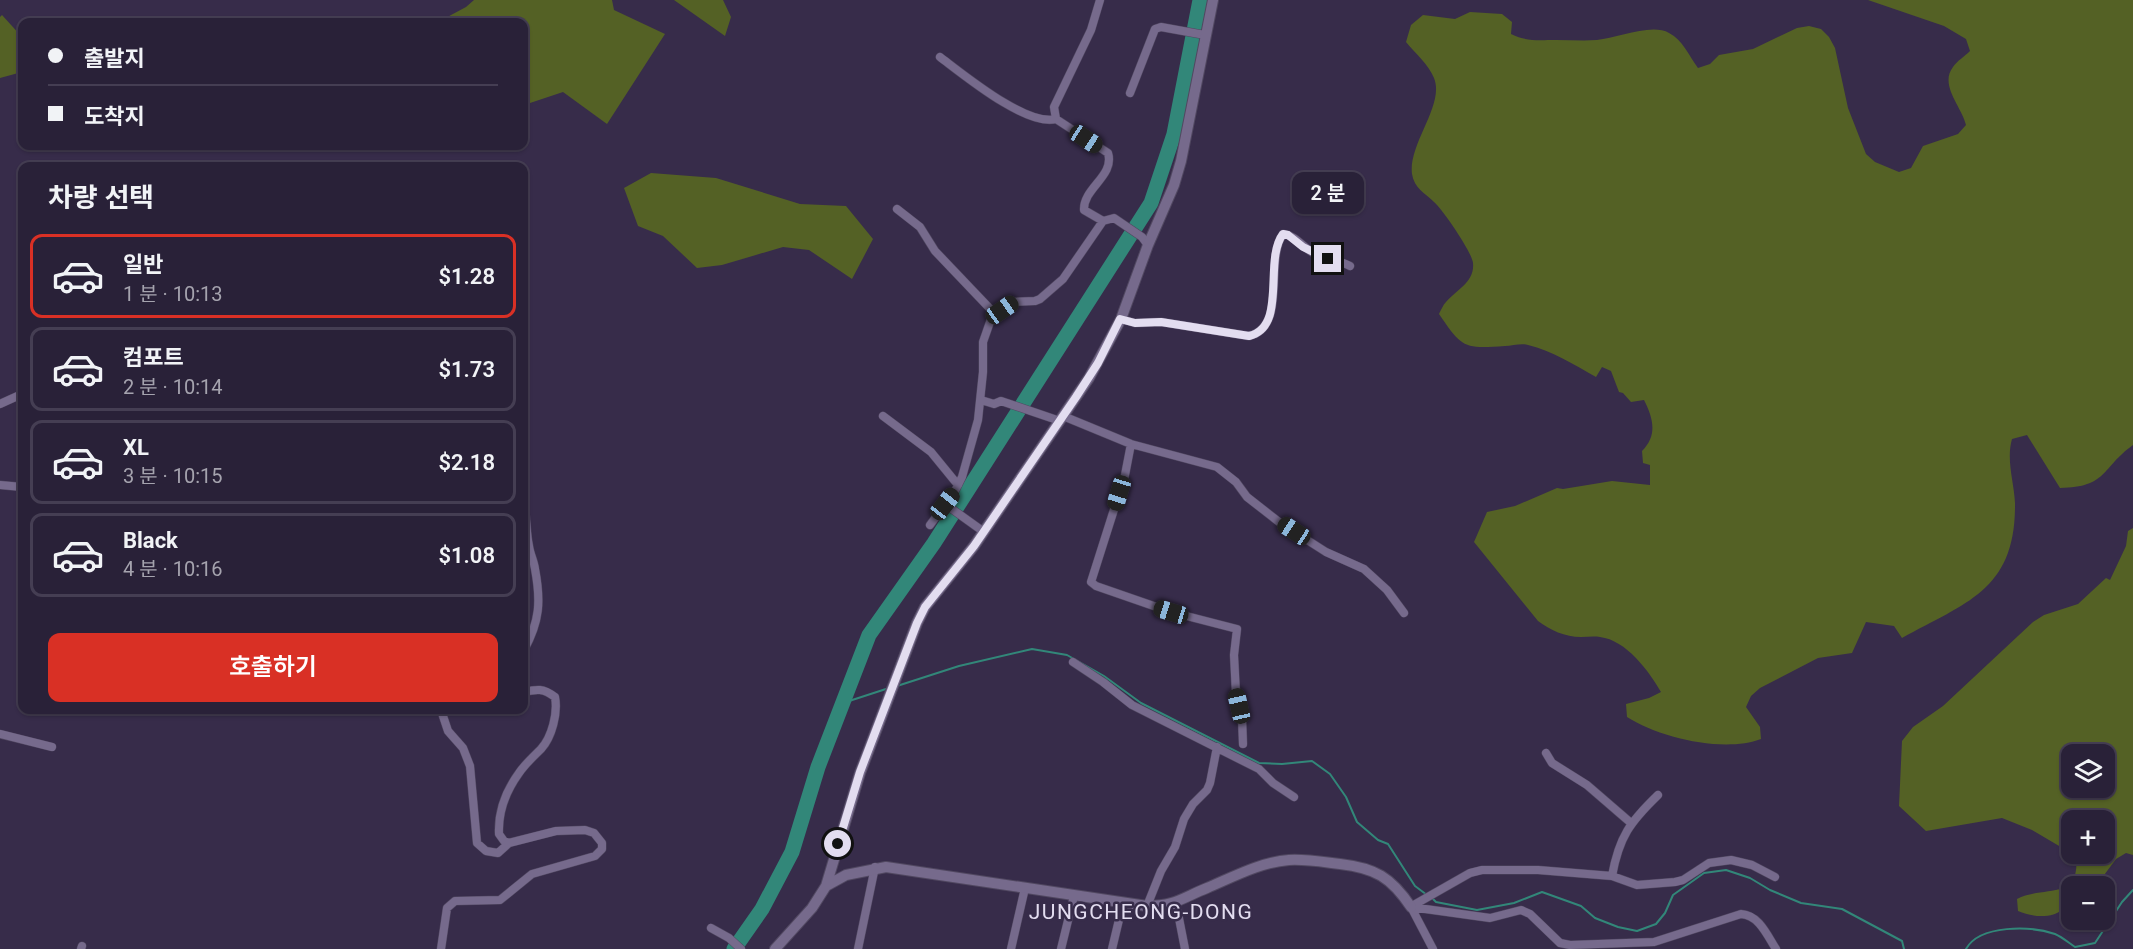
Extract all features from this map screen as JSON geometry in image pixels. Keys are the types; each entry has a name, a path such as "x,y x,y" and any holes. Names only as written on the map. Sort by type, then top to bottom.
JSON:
{"main road":[{"path":"775,949 812,908 826,886 860,772 925,607 984,532 1062,418 1089,378 1120,319 1145,241 1174,185 1181,161 1203,35 1213,0"},
{"path":"826,886 846,875 875,867 902,868 1074,896 1147,906 1164,906 1176,903 1252,869 1289,860 1310,860 1374,870 1389,880 1411,907"}],"street":[{"path":"1100,0 1091,30 1054,107 1056,119 1108,153 1110,161 1108,168 1086,198 1084,205 1084,210 1102,221"},
{"path":"1130,93 1155,29 1161,27 1203,35"},
{"path":"940,57 1023,113 1037,119 1049,121 1056,119"},
{"path":"897,209 920,227 935,251 996,315"},
{"path":"930,525 958,485 978,420 983,342 986,330 996,315 1013,302 1035,301 1064,279 1102,221 1114,218 1128,226 1145,241"},
{"path":"1120,319 1135,323 1161,322 1249,336 1258,334 1266,325 1270,315 1275,262 1283,234 1316,254 1340,260 1350,266"},
{"path":"0,404 18,396"},
{"path":"981,400 994,404 1001,400 1062,418 1131,444 1217,467 1236,482 1247,497 1279,522 1326,552 1364,569 1388,590 1404,613"},
{"path":"883,416 931,452 958,485"},
{"path":"1131,444 1125,475 1091,582 1134,601 1237,629 1234,647 1236,694 1242,718 1243,744"},
{"path":"0,485 18,487"},
{"path":"946,505 984,532"},
{"path":"528,520 529,548 535,568 539,609 528,642"},
{"path":"1073,662 1132,705 1259,769 1273,783 1294,797"},
{"path":"510,843 504,841 499,834 501,812 506,796 520,772 545,744 555,716 555,697 543,689 528,691"},
{"path":"441,949 447,908 455,901 500,900 532,874 595,856 600,852 602,843 594,833 576,830 556,831 510,843 498,853 486,851 477,843 470,766 463,748 448,731 442,714"},
{"path":"0,734 52,747"},
{"path":"1147,906 1157,880 1175,847 1187,813 1207,790 1217,747"},
{"path":"1546,753 1552,763 1582,781 1631,823"},
{"path":"1612,876 1615,859 1625,832 1658,795"},
{"path":"1411,907 1470,873 1482,870 1538,870 1612,876 1637,885 1683,880 1709,863 1731,860 1752,866 1775,877"},
{"path":"858,949 875,867"},
{"path":"1011,949 1025,888"},
{"path":"1061,949 1074,896"},
{"path":"1112,949 1124,903"},
{"path":"1176,903 1185,949"},
{"path":"1411,907 1433,949"},
{"path":"1411,907 1490,918 1521,910 1530,914 1560,943 1570,945 1654,942 1747,914 1758,922 1776,949"},
{"path":"711,928 729,938 741,949"}],"green space":[{"path":"474,0 612,0 614,10 665,34 607,124 563,92 528,104 528,18 445,18"},
{"path":"674,0 723,0 731,17 725,36"},
{"path":"1868,0 2133,0 2133,445 2096,480 2076,487 2060,488 2027,435 2012,439 2010,455 2015,503 2013,532 2007,556 1997,574 1983,590 1947,614 1902,638 1894,626 1866,622 1852,653 1818,658 1760,688 1751,696 1746,707 1760,727 1761,739 1746,743 1711,744 1674,737 1641,725 1627,717 1626,704 1661,692 1650,675 1628,650 1610,639 1575,637 1553,630 1538,621 1474,542 1487,512 1515,506 1557,488 1612,481 1650,485 1650,465 1643,463 1642,451 1652,433 1652,420 1644,400 1631,402 1619,392 1611,371 1602,367 1596,377 1555,355 1525,344 1481,347 1465,344 1453,334 1439,314 1445,303 1468,281 1473,270 1473,263 1468,250 1450,222 1438,206 1417,187 1413,179 1412,162 1415,150 1431,112 1436,89 1429,68 1406,42 1411,25 1423,15 1455,19 1470,12 1502,14 1512,22 1511,34 1533,40 1597,40 1644,30 1662,30 1678,40 1698,68 1710,64 1719,55 1753,49 1797,28 1809,26 1821,29 1835,48 1848,108 1866,154 1875,162 1899,172 1911,168 1923,146 1958,134 1966,125 1950,89 1949,74 1970,51 1966,39 1944,26"},
{"path":"2,15 18,33 18,73 0,78 0,17"},
{"path":"651,173 716,178 800,204 846,206 873,239 852,279 809,250 783,247 722,265 697,268 663,236 638,226 624,188"},
{"path":"2133,528 2133,855 2126,853 2115,860 2115,810 2061,810 2061,847 2032,830 2002,818 1926,831 1899,806 1902,741 1913,727 1943,706 2033,622 2044,615 2078,604 2106,578 2110,580 2126,546 2128,531"},
{"path":"2076,864 2112,864 2103,876 2074,876"},
{"path":"2061,889 2061,911 2046,916 2037,916 2018,911 2017,899"}],"waterway":[{"path":"734,949 762,909 792,852 818,767 869,635 934,543 1151,203 1174,134 1200,0"},
{"path":"897,686 959,666 1032,649 1067,655 1104,676 1141,703 1259,763 1282,764 1312,761 1330,774 1346,797 1357,822 1378,840 1388,844 1415,886 1427,895"},
{"path":"843,703 889,688"},
{"path":"1432,898 1436,902 1477,910 1514,903 1542,892 1581,906 1595,918 1637,931 1656,924 1665,913 1673,895 1704,873 1726,870 1750,878 1770,890 1801,903 1842,909 1902,941 1904,949"},
{"path":"1966,949 1982,935 2007,929 2045,931 2058,935 2075,947 2095,943 2122,902 2133,890"}],"district":[{"name":"JUNGCHEONG-DONG","path":"1141,912"}],"route":[{"path":"838,844 860,772 925,607 974,546 1089,378 1120,319 1135,323 1154,321 1249,336 1258,334 1263,330 1270,315 1275,262 1283,234 1328,259"}]}
